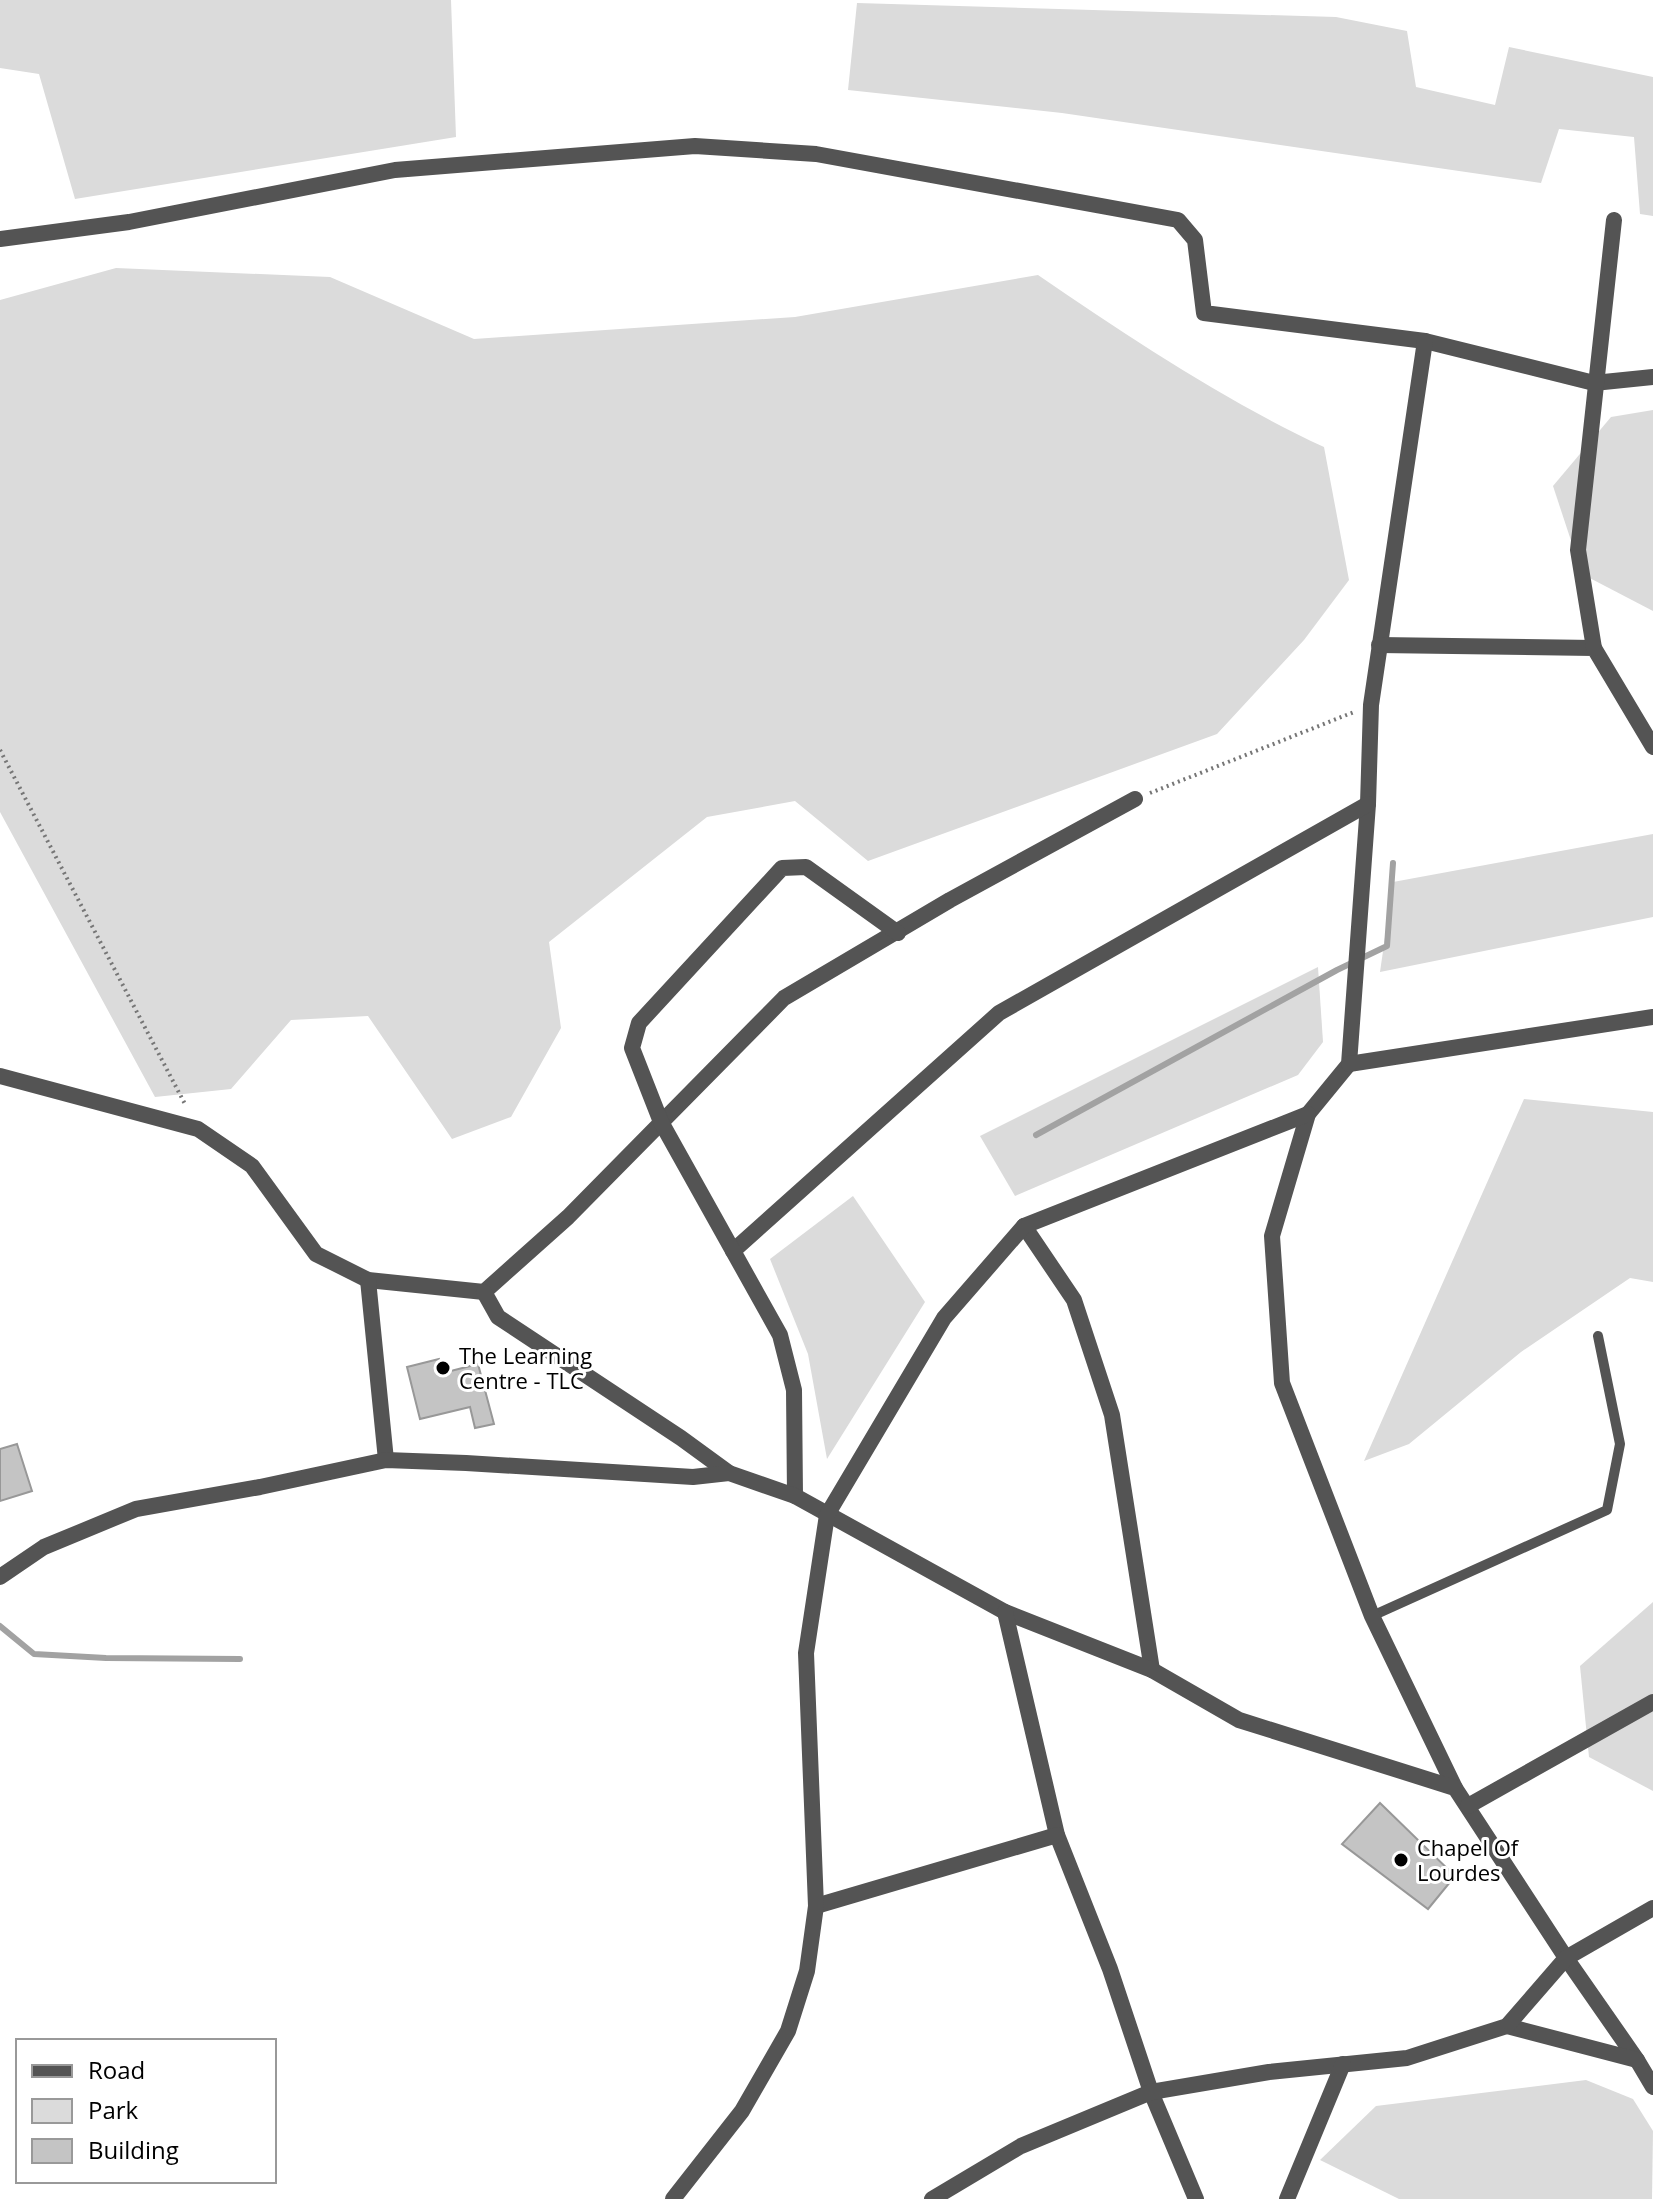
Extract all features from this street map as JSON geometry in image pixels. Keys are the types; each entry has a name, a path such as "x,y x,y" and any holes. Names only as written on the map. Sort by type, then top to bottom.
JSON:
{"street":[{"path":"0,239 129,222 395,170 695,146 816,154 1178,220 1195,240 1204,313 1425,341 1594,383 1653,377"},
{"path":"1614,220 1578,550 1594,648 1653,747"},
{"path":"1425,341 1371,705 1368,804 1349,1064 1308,1114 1272,1236 1282,1383 1372,1616 1455,1788 1653,2087"},
{"path":"1379,645 1594,648"},
{"path":"0,1076 198,1129 252,1166 316,1254 368,1280 484,1292 568,1217 784,998 950,900 1135,799"},
{"path":"733,1251 999,1013 1368,804"},
{"path":"795,1496 794,1390 780,1335 661,1122 632,1048 639,1023 782,868 806,867 898,933"},
{"path":"1349,1064 1653,1017"},
{"path":"673,2199 742,2111 788,2031 807,1971 816,1906 806,1653 827,1515 944,1318 1024,1226 1308,1114"},
{"path":"1024,1226 1074,1300 1112,1415 1152,1670"},
{"path":"368,1280 386,1460"},
{"path":"484,1292 498,1317 729,1473 795,1496 1005,1612 1152,1670 1239,1720 1455,1788"},
{"path":"0,1577 44,1547 136,1509 386,1460 693,1477 729,1473"},
{"path":"1005,1612 1057,1835 1110,1969 1151,2092 1196,2199"},
{"path":"1468,1806 1653,1702"},
{"path":"816,1906 1057,1835"},
{"path":"932,2199 1021,2146 1151,2092 1269,2072 1407,2058 1507,2026 1566,1958 1653,1908"},
{"path":"1507,2026 1637,2060"},
{"path":"1287,2199 1343,2064"}],"lane":[{"path":"1372,1616 1607,1510 1620,1444 1598,1336"}],"path":[{"path":"1135,799 1371,705"},
{"path":"0,750 198,1129"}],"green space":[{"path":"0,0 451,0 456,137 75,199 39,74 0,68"},
{"path":"857,3 1336,17 1407,31 1416,87 1495,105 1509,47 1653,77 1653,216 1640,214 1634,137 1559,129 1541,183 1062,113 848,90"},
{"path":"116,268 330,277 474,339 795,317 1038,275 1213,389 1324,447 1349,580 1304,640 1217,734 868,861 795,801 707,817 549,942 561,1028 511,1117 452,1139 368,1016 291,1020 231,1089 155,1097 0,812 0,300"},
{"path":"1653,410 1653,611 1582,574 1553,486 1611,417"},
{"path":"1653,834 1653,917 1380,972 1393,882"},
{"path":"1318,967 1323,1042 1298,1075 1015,1196 980,1136"},
{"path":"1524,1099 1653,1112 1653,1282 1630,1278 1521,1352 1409,1444 1364,1461"},
{"path":"853,1196 925,1302 827,1459 808,1354 770,1259"},
{"path":"1653,1602 1653,1791 1589,1757 1580,1666"},
{"path":"1586,2080 1633,2099 1653,2131 1652,2199 1399,2199 1320,2160 1376,2106"}],"building":[{"path":"439,1359 443,1373 478,1364 494,1424 475,1428 470,1407 420,1419 407,1367"},
{"path":"17,1444 32,1491 0,1501 0,1449"},
{"name":"Chapel Of Lourdes","path":"1380,1803 1455,1876 1428,1909 1342,1844"}],"waterway":[{"path":"1036,1135 1337,970 1387,946 1393,863"},
{"path":"0,1626 34,1654 240,1659"}],"place":[{"name":"The Learning Centre - TLC","path":"443,1368"},
{"name":"Chapel Of Lourdes","path":"1401,1860"}]}
